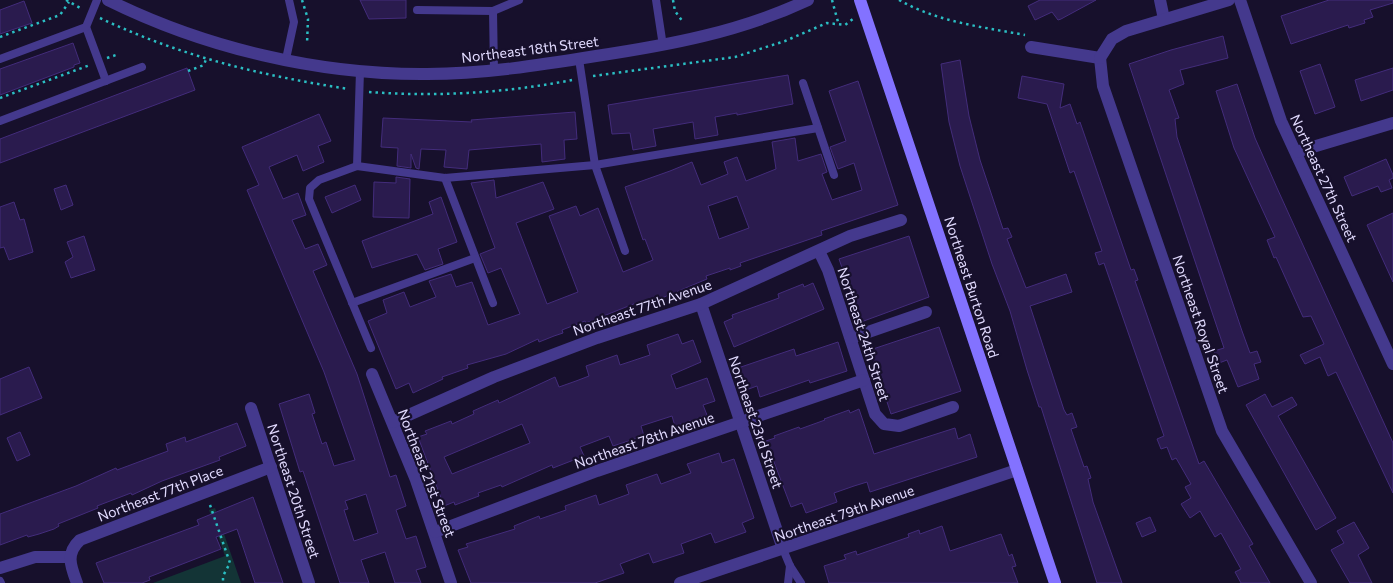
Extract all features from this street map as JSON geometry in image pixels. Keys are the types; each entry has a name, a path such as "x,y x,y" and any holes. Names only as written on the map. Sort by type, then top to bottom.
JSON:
{"main road":[{"name":"Northeast Burton Road","path":"860,0 1055,583"}],"street":[{"name":"Northeast 18th Street","path":"108,0 164,24 207,39 286,60 360,71 426,74 494,71 663,46 744,26 808,0"},
{"path":"1160,0 1164,19"},
{"path":"1031,47 1100,58 1112,40 1119,35 1164,19 1230,0"},
{"name":"Northeast 27th Street","path":"1240,0 1281,120 1393,364"},
{"name":"Northeast Royal Street","path":"1100,58 1103,86 1222,431 1311,583"},
{"path":"1296,152 1393,123"},
{"name":"Northeast 77th Avenue","path":"393,422 494,377 597,338 701,304 850,236 901,220"},
{"name":"Northeast 24th Street","path":"819,251 828,270 875,414 884,424 899,426 953,406"},
{"name":"Northeast 23rd Street","path":"701,304 783,549"},
{"path":"851,338 926,312"},
{"name":"Northeast 21st Street","path":"372,374 393,422 451,583"},
{"name":"Northeast 78th Avenue","path":"434,532 597,471 864,380"},
{"name":"Northeast 20th Street","path":"251,408 309,583"},
{"name":"Northeast 77th Place","path":"70,557 73,547 80,540 271,467"},
{"name":"Northeast 79th Avenue","path":"680,583 1017,470"},
{"path":"0,568 35,557 70,557 77,583"}],"lane":[{"path":"97,0 86,27 106,81"},
{"path":"286,60 294,22 289,0"},
{"path":"418,10 493,11 519,0"},
{"path":"656,0 663,46"},
{"path":"493,11 494,71"},
{"path":"0,59 86,27"},
{"path":"579,59 595,165 624,251"},
{"path":"0,121 142,67"},
{"path":"357,166 360,71"},
{"path":"803,83 834,175"},
{"path":"371,348 309,199 308,193 310,188 318,180 357,166 445,178 595,165 818,128"},
{"path":"445,178 493,304"},
{"path":"352,303 475,258"},
{"path":"783,549 790,566 801,583"},
{"path":"788,583 790,566"}],"path":[{"path":"673,0 675,11 682,22"},
{"path":"832,0 838,22"},
{"path":"900,0 916,9 945,20 1027,36 1031,47"},
{"path":"0,37 60,15 69,2"},
{"path":"0,98 119,54"},
{"path":"188,71 204,65 206,59"},
{"path":"205,492 230,563 223,576 223,583"}],"green space":[{"path":"215,508 241,583 153,583 225,556 209,510"}],"building":[{"path":"360,0 406,0 406,18 369,19"},
{"path":"1040,0 1096,0 1058,20 1052,12 1035,20 1028,6"},
{"path":"1329,0 1393,0 1393,3 1370,10 1373,17 1364,20 1365,23 1349,28 1348,25 1291,44 1281,16"},
{"path":"24,1 32,23 0,34 0,10"},
{"path":"1223,36 1228,58 1180,70 1184,84 1169,90 1179,118 1175,119 1177,137 1242,331 1250,353 1257,351 1261,362 1254,364 1259,379 1238,387 1227,360 1219,363 1214,351 1224,348 1129,64"},
{"path":"73,43 80,63 0,95 0,69"},
{"path":"960,60 969,116 980,160 1003,229 1008,228 1012,237 1007,239 1026,288 1066,274 1072,292 1030,306 1064,410 1067,415 1072,413 1077,427 1071,429 1084,467 1087,466 1091,478 1088,479 1093,502 1122,583 1097,583 1041,407 1039,407 1027,370 1010,311 992,264 960,166 949,122 941,64"},
{"path":"1320,64 1335,107 1315,114 1300,71"},
{"path":"187,68 195,90 0,163 0,139"},
{"path":"1393,68 1393,90 1361,101 1355,80"},
{"path":"788,75 793,104 737,115 737,113 715,117 718,135 695,139 693,122 653,129 656,146 633,150 630,133 612,134 608,105"},
{"path":"1022,76 1064,84 1060,108 1070,104 1077,124 1080,122 1131,270 1134,269 1138,280 1135,281 1199,464 1204,461 1253,544 1249,546 1270,583 1241,583 1235,572 1241,569 1221,533 1215,537 1200,511 1190,518 1181,504 1191,498 1185,487 1191,484 1176,458 1172,460 1167,447 1161,449 1157,439 1164,436 1104,263 1099,265 1095,253 1102,251 1074,171 1070,173 1047,104 1018,98"},
{"path":"858,81 898,205 821,231 822,235 740,263 741,266 706,276 707,279 657,300 656,298 636,305 636,303 586,323 585,321 562,330 563,333 539,342 538,339 506,354 467,365 468,368 442,377 443,379 413,393 409,383 396,389 368,321 387,313 383,300 404,292 410,307 436,297 429,281 451,274 456,287 472,282 488,325 520,314 501,268 488,273 480,254 495,248 471,183 494,180 496,198 543,182 554,209 516,223 547,304 578,292 549,216 576,206 580,216 598,208 623,272 653,260 645,239 643,240 625,187 692,162 701,185 728,174 724,162 737,157 746,181 776,169 772,142 795,138 798,161 821,154 827,172 822,174 832,200 862,190 854,163 838,169 830,147 846,141 829,91","holes":["737,196 749,228 719,239 708,206"]},
{"path":"1237,84 1255,138 1393,443 1393,493 1336,372 1328,376 1320,357 1305,364 1300,355 1324,344 1311,316 1303,317 1276,257 1274,258 1267,240 1275,237 1234,148 1216,91"},
{"path":"575,112 577,139 564,140 565,159 542,162 541,144 469,150 467,169 444,167 446,150 421,149 419,169 416,168 411,154 411,168 397,166 398,148 381,147 383,118 472,122 471,120"},
{"path":"319,114 331,141 318,146 324,162 303,171 297,155 269,167 283,199 298,193 306,215 292,220 305,249 318,244 327,265 313,271 357,374 390,477 396,475 406,506 396,510 406,539 416,536 426,567 416,570 421,583 395,583 385,552 361,560 369,583 340,583 303,471 300,472 279,404 309,394 315,413 312,414 322,444 326,442 334,466 355,460 324,372 247,190 259,185 242,147","holes":["366,494 378,533 354,541 344,510 348,509 345,501"]},
{"path":"1386,159 1393,175 1393,178 1389,180 1392,188 1381,192 1378,186 1352,196 1344,177"},
{"path":"396,177 410,179 409,218 373,217 374,182 396,183"},
{"path":"66,185 73,205 61,210 54,189"},
{"path":"355,185 361,200 332,213 325,197"},
{"path":"441,197 457,242 438,249 443,264 425,270 417,254 372,268 362,241 433,214 429,202"},
{"path":"14,202 20,220 24,219 33,252 9,260 4,247 0,248 0,207"},
{"path":"1393,213 1393,282 1367,225"},
{"path":"84,236 95,270 71,278 65,262 73,257 67,242"},
{"path":"909,236 929,297 861,322 839,259"},
{"path":"813,283 824,309 734,347 724,322 733,318 732,315 779,298 778,294 803,284 804,287"},
{"path":"939,327 961,391 891,414 870,350"},
{"path":"678,334 682,344 693,340 701,362 671,375 676,389 707,378 715,401 703,405 707,415 675,426 672,416 641,426 644,436 613,446 609,436 580,447 584,456 553,468 552,465 502,487 501,485 478,493 479,496 455,505 454,502 444,506 418,437 427,434 425,431 451,421 452,424 474,414 473,411 498,400 499,403 555,377 559,387 589,376 586,366 617,355 620,365 650,355 647,345","holes":["522,424 530,443 452,474 444,457"]},
{"path":"838,342 847,371 810,383 809,380 760,397 757,386 746,390 738,368 794,349 796,356"},
{"path":"29,367 42,398 0,415 0,379"},
{"path":"1265,394 1272,407 1292,397 1297,405 1278,416 1336,518 1316,530 1246,405"},
{"path":"859,409 874,454 955,428 958,439 970,434 977,457 870,492 867,482 854,486 834,493 837,502 806,513 802,503 791,507 766,441 799,427 800,429 849,410 850,413"},
{"path":"237,423 246,446 219,457 220,460 162,481 132,495 131,493 97,506 98,508 58,524 59,526 54,529 28,537 27,535 0,545 0,514 76,486 116,468 117,470 168,451 166,444 185,437 186,442"},
{"path":"20,432 30,455 17,461 7,438"},
{"path":"719,453 722,463 734,459 754,518 742,523 746,532 715,543 711,533 681,544 684,553 653,563 649,553 620,564 624,573 595,583 471,583 458,550 468,547 466,544 515,529 514,526 539,516 540,519 566,510 565,506 596,495 599,505 629,494 626,485 657,474 661,484 691,473 687,464"},
{"path":"253,497 283,583 255,583 237,529 216,537 221,549 149,577 150,580 142,583 104,583 96,563 199,525 197,520"},
{"path":"1150,517 1156,531 1142,537 1136,523"},
{"path":"1354,522 1369,548 1358,555 1372,583 1350,583 1331,550 1344,543 1337,531"},
{"path":"942,526 950,551 1001,534 1009,556 1012,554 1016,566 1012,567 1018,583 829,583 824,566 846,559 844,555 856,551 857,555 909,537 908,534 919,530 920,534"}]}
